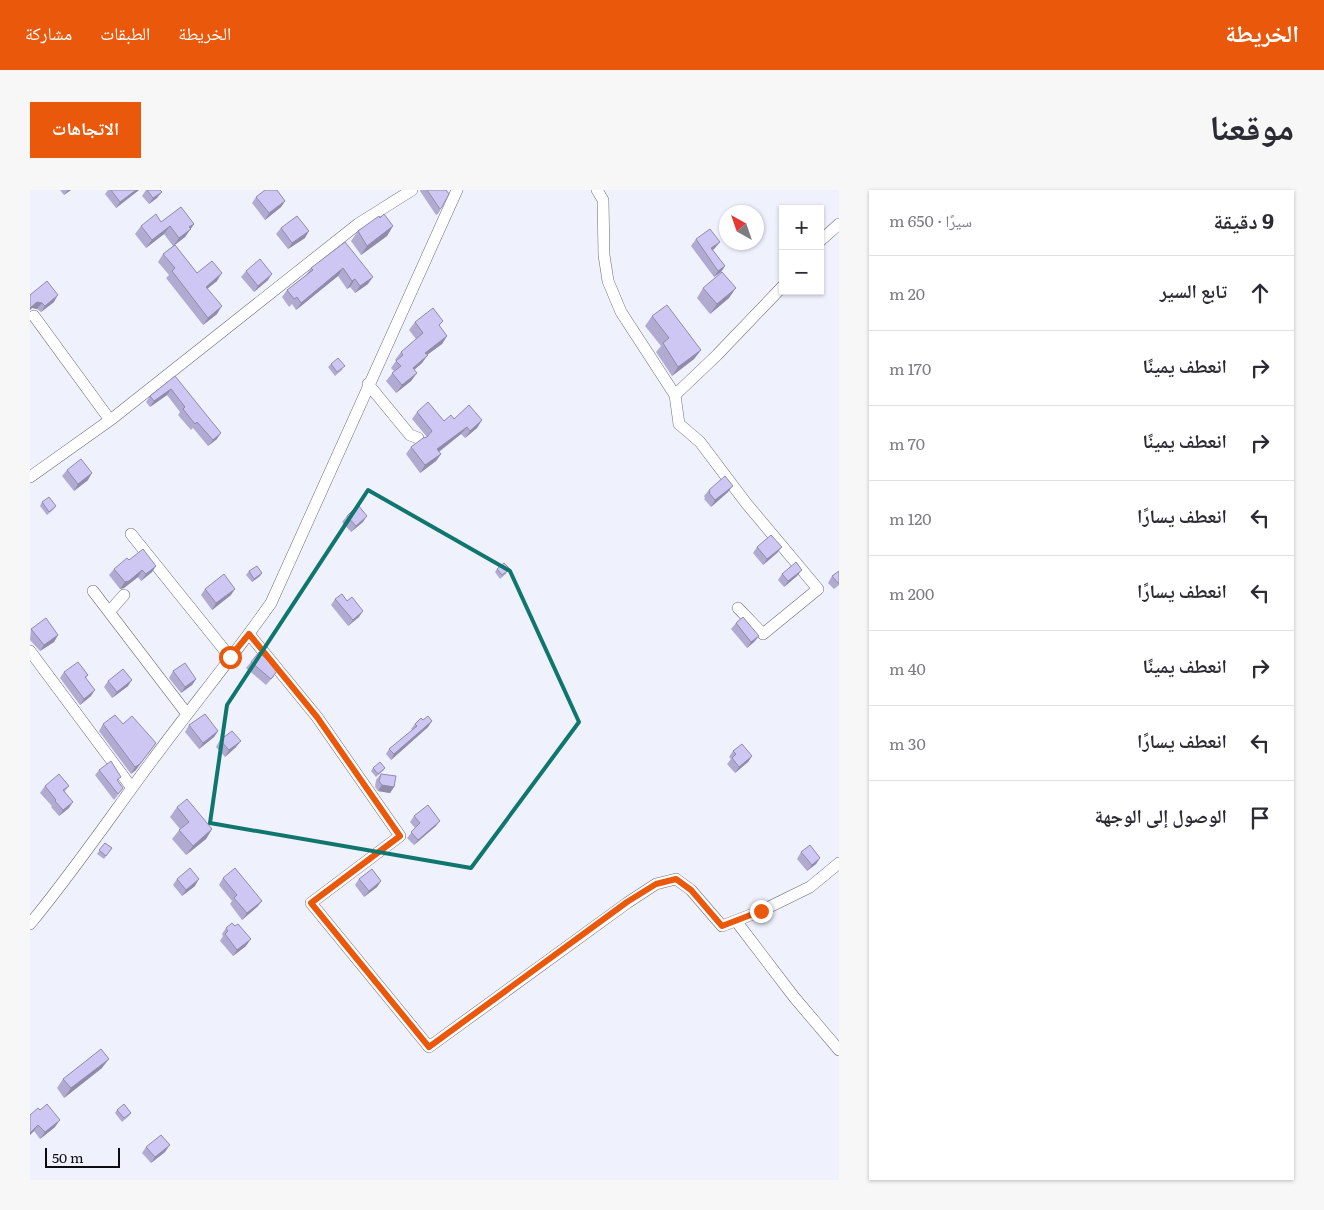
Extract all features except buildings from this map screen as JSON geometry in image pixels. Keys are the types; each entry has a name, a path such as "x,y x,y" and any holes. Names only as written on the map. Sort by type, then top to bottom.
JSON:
{"street":[{"path":"30,477 110,420 358,224 412,190"},
{"path":"30,924 60,888 270,603 456,190"},
{"path":"597,190 603,200 604,254 608,281 621,312 675,395 679,424 700,442 746,503 818,588 763,634 738,608"},
{"path":"824,237 839,224"},
{"path":"675,395 717,355 779,290"},
{"path":"34,316 110,420"},
{"path":"368,384 410,435 418,438"},
{"path":"131,534 230,657"},
{"path":"93,591 187,714"},
{"path":"109,612 124,595"},
{"path":"249,634 317,717 400,836 311,903 429,1047 608,916 656,884 676,879 691,890 722,926 761,911 810,887 839,863"},
{"path":"30,651 132,788"},
{"path":"736,921 794,997 839,1050"}],"highlighted area":[{"path":"368,490 510,571 579,722 471,868 210,823 227,705"}],"route":[{"path":"230,657 249,634 317,717 400,836 311,903 429,1047 627,902 656,884 676,879 691,890 722,926 761,911"}]}
